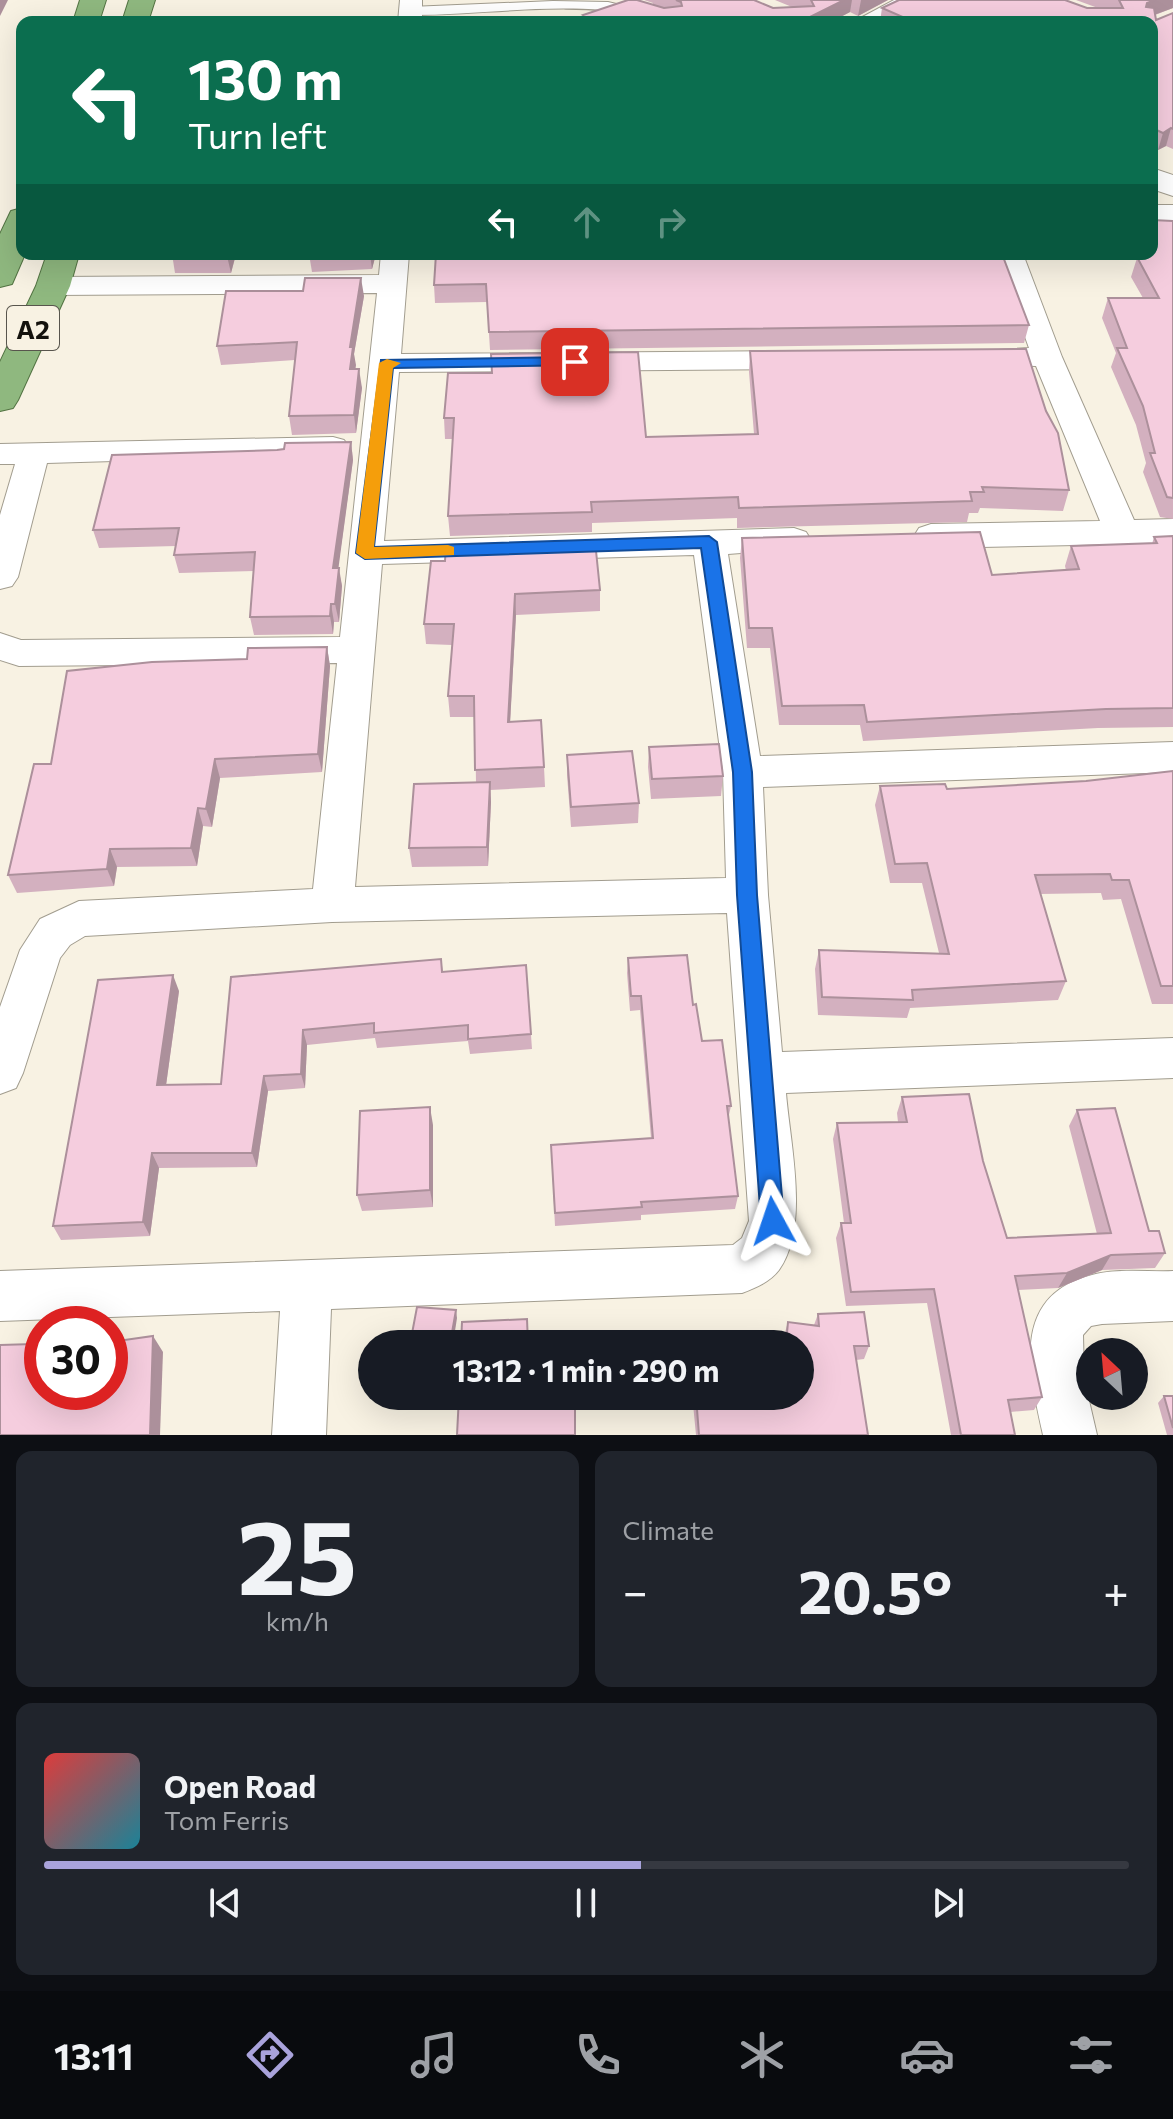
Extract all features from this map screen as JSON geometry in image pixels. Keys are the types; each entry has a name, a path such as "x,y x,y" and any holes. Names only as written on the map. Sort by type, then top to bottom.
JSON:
{"highway":[{"name":"A2","path":"0,277 16,234"},
{"name":"A2","path":"0,400 53,286 61,260"}],"street":[{"path":"878,16 913,0"},
{"path":"1011,260 1047,357 1122,532"},
{"path":"53,286 394,269 332,905"},
{"path":"953,358 1047,357"},
{"path":"387,363 827,359"},
{"path":"0,454 375,446"},
{"path":"0,577 34,453"},
{"path":"899,537 1173,531"},
{"path":"365,553 820,539"},
{"path":"0,1296 742,1269 761,1254 773,1221 747,895 743,772 709,542"},
{"path":"0,646 19,653 356,650"},
{"path":"743,772 1173,757"},
{"path":"0,1073 41,950 55,932 79,919 332,905 747,895"},
{"path":"761,1073 1173,1058"},
{"path":"299,1435 307,1286"},
{"path":"1070,1435 1053,1358 1058,1330 1073,1308 1090,1300 1173,1296"}],"lane":[{"path":"410,11 478,11 586,1 618,3 656,16"}],"building":[{"path":"628,0 664,8 682,6 676,0 754,0 773,8 814,6 811,0 844,0 812,16 583,15"},
{"path":"899,0 1065,0 1087,8 1123,8 1119,0 1155,0 1147,3 1146,7 1154,8 1155,16 900,16 882,8"},
{"path":"1173,13 1173,129 1163,133 1158,131 1158,19"},
{"path":"1158,220 1173,221 1173,498 1167,497 1150,453 1155,453 1143,406 1117,348 1127,348 1108,298 1159,298 1139,260 1158,260"},
{"path":"436,260 1004,260 1029,325 489,332 486,284 434,285"},
{"path":"305,278 361,278 350,347 353,347 350,369 359,369 354,415 289,416 297,342 217,346 226,291 303,291"},
{"path":"1026,349 1046,411 1058,433 1069,490 982,487 984,492 970,492 972,501 739,508 738,497 591,502 592,512 448,516 454,418 444,418 448,373 492,373 491,354 638,352 646,437 758,434 750,351"},
{"path":"351,442 333,568 339,568 335,604 331,604 330,616 250,617 255,552 174,555 179,528 93,530 112,455 277,450 284,449 285,443"},
{"path":"980,532 992,575 1079,569 1071,546 1157,543 1154,537 1173,536 1173,708 867,722 864,705 782,706 772,628 749,628 742,538"},
{"path":"595,541 600,590 515,594 508,722 541,720 544,767 475,770 474,696 448,696 454,624 424,624 431,561 445,561 446,545"},
{"path":"327,647 318,754 215,759 206,809 198,808 191,848 110,849 107,869 8,875 34,764 51,764 67,671 152,662 247,659 248,648"},
{"path":"719,744 723,776 652,779 649,747"},
{"path":"632,751 639,803 571,807 567,755"},
{"path":"1173,771 1173,986 1161,986 1129,880 1112,880 1110,874 1035,875 1066,981 912,990 913,1000 822,997 819,950 949,954 927,863 895,864 880,786 945,784 947,789 1086,781"},
{"path":"490,782 487,847 409,848 414,784"},
{"path":"687,955 693,1005 696,1004 702,1041 722,1040 738,1196 641,1202 642,1207 555,1213 551,1145 653,1138 641,996 631,996 628,958"},
{"path":"441,959 442,972 526,965 531,1034 468,1039 468,1025 374,1033 374,1023 303,1030 301,1074 264,1076 252,1153 152,1153 143,1222 53,1226 98,980 173,975 157,1085 221,1084 231,977"},
{"path":"969,1094 983,1161 1007,1238 1111,1233 1077,1110 1115,1108 1149,1231 1159,1231 1165,1253 1111,1255 1067,1273 1015,1276 1042,1397 1008,1400 1015,1435 961,1435 934,1289 851,1292 841,1223 851,1223 837,1123 907,1122 902,1097"},
{"path":"430,1107 430,1190 357,1195 360,1111"},
{"path":"417,1307 456,1310 452,1330 413,1330"},
{"path":"864,1312 869,1346 854,1346 868,1435 699,1435 697,1410 814,1410 814,1330 787,1330 788,1322 819,1326 818,1314"},
{"path":"527,1319 527,1330 462,1330 462,1322"},
{"path":"153,1336 150,1435 0,1435 0,1345 24,1344 24,1410 128,1410 128,1339"},
{"path":"1164,1396 1173,1396 1173,1428"},
{"path":"458,1410 575,1410 575,1435 457,1435"}],"slow traffic":[{"path":"394,363 387,363 365,553 448,551"}],"route":[{"path":"575,362 387,363 365,553 709,542 743,772 748,835 747,895 773,1221"}]}
